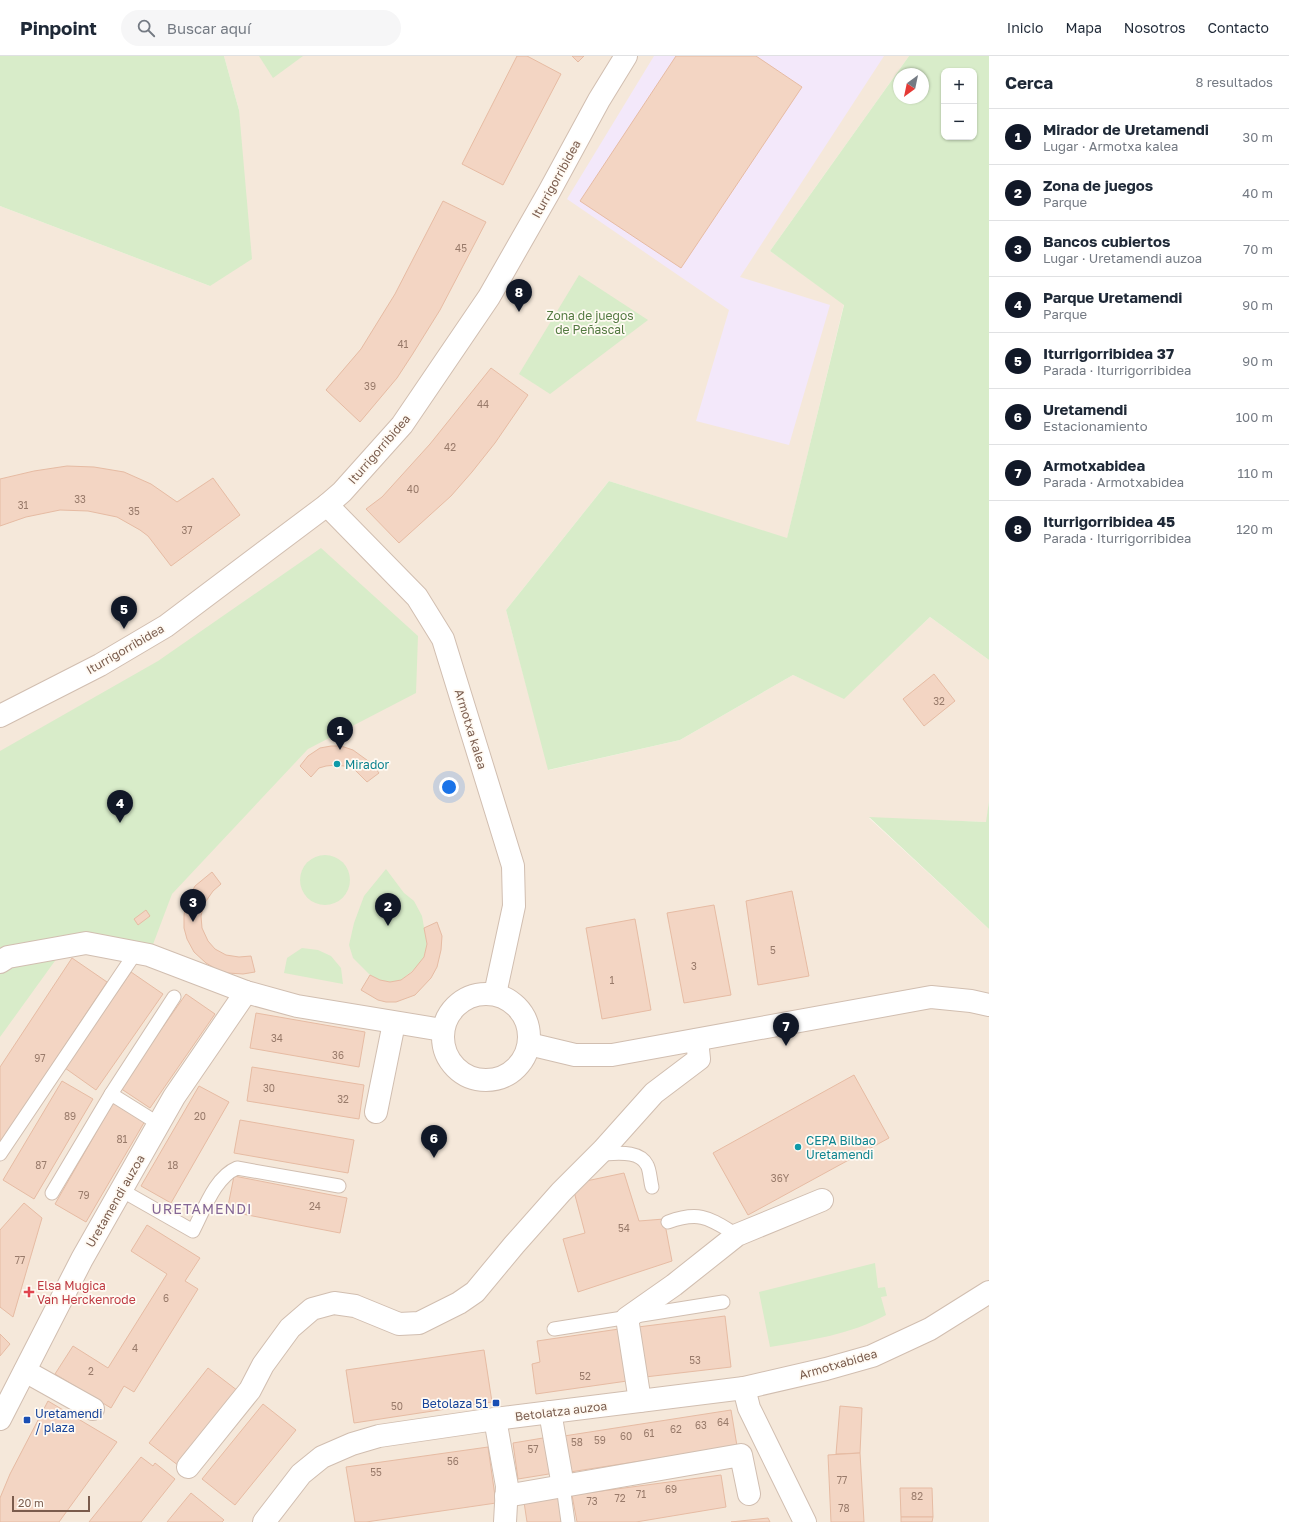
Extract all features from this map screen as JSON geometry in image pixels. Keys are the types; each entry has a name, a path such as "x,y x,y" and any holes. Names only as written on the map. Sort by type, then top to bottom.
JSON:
{"street":[{"name":"Iturrigorribidea","path":"0,716 100,665 166,626 327,505 342,492 402,425 489,297 599,100 626,56"},
{"name":"Armotxa kalea","path":"327,505 417,597 444,639 513,866 514,906 495,994"},
{"path":"0,962 8,957 86,943 150,955 246,992 297,1006 442,1030"},
{"name":"Uretamendi auzoa","path":"0,1419 82,1259 174,1097 246,992"},
{"path":"482,993 495,994 509,1000 520,1010 527,1023 529,1044 527,1053 519,1065 508,1075 494,1080 479,1080 465,1076 453,1066 445,1054 442,1030 449,1012 458,1003 469,996 482,993"},
{"path":"529,1044 575,1055 612,1055 931,997 971,1001 989,1005"},
{"path":"376,1112 394,1023"},
{"path":"188,1466 250,1390 263,1365 290,1328 312,1309 334,1303 355,1306 399,1324 419,1323 459,1303 475,1292 514,1244 654,1093 699,1059 697,1040"},
{"path":"640,1401 627,1318 674,1285 737,1235 822,1200"},
{"name":"Armotxabidea","path":"744,1388 872,1356 930,1329 989,1292"},
{"path":"25,1371 93,1409"},
{"path":"744,1388 749,1408 805,1522"},
{"name":"Betolatza auzoa","path":"264,1522 301,1474 322,1457 352,1444 379,1436 495,1419 744,1388"},
{"path":"550,1412 563,1486"},
{"path":"495,1419 507,1486 505,1522"},
{"path":"506,1496 741,1455 749,1494"}],"lane":[{"path":"0,1154 136,952"},
{"path":"52,1193 111,1094 174,997"},
{"path":"111,1094 159,1124"},
{"path":"599,1154 633,1154 642,1159 647,1165 652,1187"},
{"path":"121,1190 193,1231 220,1181 232,1170 237,1168 339,1186"},
{"path":"668,1222 679,1218 703,1217 737,1235"},
{"path":"554,1329 723,1302"},
{"path":"563,1486 568,1522"}],"shaded area":[{"path":"224,56 909,56 900,68 893,68 893,78 770,251 844,304 787,539 609,481 506,610 549,770 680,740 793,675 844,698 930,617 989,660 989,801 987,822 869,818 989,929 989,1522 0,1522 0,206 210,286 239,110"},
{"path":"654,56 884,56 740,277 830,305 789,445 696,421 729,310 567,199"}],"green space":[{"path":"0,56 224,56 239,110 252,259 210,286 0,206"},
{"path":"259,56 303,56 273,78"},
{"path":"909,56 989,56 989,660 930,617 844,699 793,675 680,740 548,770 506,610 609,481 787,538 844,305 770,251 893,78 893,104 929,104 929,68 900,68"},
{"name":"Zona de juegos de Peñascal","path":"579,275 648,320 550,394 519,374"},
{"path":"321,548 418,636 416,693 308,749 172,894 149,955 65,947 0,1037 0,751 158,661"},
{"path":"989,801 989,929 869,817 986,822"},
{"path":"325,855 334,857 343,862 348,871 350,880 348,889 343,898 334,903 325,905 316,903 307,898 302,889 300,880 302,871 307,862 316,857"},
{"path":"386,869 404,893 414,901 422,916 427,944 424,957 418,966 401,980 390,982 380,980 370,975 353,958 349,945 354,923 364,896"},
{"path":"302,948 318,950 331,956 341,968 343,984 284,973 287,958"},
{"path":"875,1263 878,1288 885,1287 887,1296 881,1297 886,1315 872,1322 830,1336 770,1347 759,1292"}],"building":[{"path":"517,56 527,56 561,74 503,185 462,164"},
{"path":"572,56 584,56 578,62"},
{"path":"676,56 756,56 802,87 681,268 580,201"},
{"path":"443,201 486,222 440,310 412,355 397,378 360,422 326,390 361,349 395,294"},
{"path":"491,368 528,395 495,443 472,472 451,496 399,543 366,509 382,497 430,444"},
{"path":"67,466 94,467 124,472 151,484 177,502 213,478 240,515 171,566 148,536 117,517 88,511 60,510 26,517 0,526 0,479 34,471"},
{"path":"934,674 955,701 924,726 903,699"},
{"name":"Mirador","path":"341,746 353,750 371,763 379,773 367,782 352,767 336,765 326,766 319,768 311,777 300,766 308,756 320,748"},
{"path":"212,872 221,884 213,891 204,904 201,916 202,928 208,941 215,949 226,955 239,957 251,956 255,972 243,974 228,973 218,970 206,963 194,952 187,939 184,928 186,903 195,886"},
{"path":"792,891 809,976 758,985 746,901"},
{"path":"714,905 731,995 684,1003 667,913"},
{"path":"146,910 150,916 138,925 134,919"},
{"path":"635,919 651,1010 602,1019 586,928"},
{"path":"437,922 442,936 441,950 437,967 431,978 415,995 396,1002 386,1002 378,1000 361,990 370,975 380,980 390,982 401,980 412,972 424,957 427,944 424,928"},
{"path":"72,958 107,982 0,1143 0,1067"},
{"path":"131,972 163,994 96,1090 65,1068"},
{"path":"186,994 215,1014 150,1108 120,1088"},
{"path":"256,1013 365,1032 359,1067 250,1048"},
{"path":"252,1067 364,1085 359,1119 247,1101"},
{"name":"CEPA Bilbao Uretamendi","path":"854,1075 889,1138 748,1215 713,1153"},
{"path":"62,1081 93,1099 34,1199 3,1180"},
{"path":"199,1086 229,1102 171,1203 141,1186"},
{"path":"113,1103 145,1121 86,1222 55,1204"},
{"path":"240,1120 354,1140 348,1173 234,1153"},
{"path":"624,1173 639,1221 664,1219 672,1261 578,1292 563,1239 585,1233 572,1184"},
{"path":"234,1176 347,1198 340,1233 227,1211"},
{"path":"24,1203 42,1218 13,1317 0,1307 0,1230"},
{"path":"147,1225 200,1258 185,1281 198,1289 134,1392 124,1386 111,1408 55,1374 73,1346 108,1368 167,1274 131,1251"},
{"path":"725,1316 731,1367 645,1377 638,1327"},
{"path":"619,1329 627,1381 536,1394 532,1364 540,1362 537,1341"},
{"path":"0,1334 10,1344 0,1356"},
{"path":"484,1350 492,1402 354,1423 346,1370"},
{"path":"208,1368 242,1394 183,1469 149,1443"},
{"path":"48,1401 117,1442 59,1522 0,1522 0,1498 10,1474"},
{"path":"263,1404 296,1430 235,1505 202,1479"},
{"path":"840,1406 862,1408 860,1453 836,1454"},
{"path":"731,1410 737,1446 570,1472 564,1436"},
{"path":"549,1437 555,1473 518,1479 513,1443"},
{"path":"488,1447 496,1503 366,1522 355,1522 346,1467"},
{"path":"860,1453 864,1522 831,1522 828,1455"},
{"path":"141,1457 153,1466 155,1463 175,1479 141,1522 89,1522"},
{"path":"721,1475 726,1507 636,1522 577,1522 572,1495"},
{"path":"900,1488 932,1488 933,1517 901,1517"},
{"path":"191,1493 224,1520 222,1522 167,1522"},
{"path":"560,1497 563,1522 527,1522 524,1502"},
{"path":"901,1517 933,1517 932,1522 901,1522"},
{"path":"768,1518 770,1522 731,1522"}],"place":[{"name":"Iturrigorribidea 45","path":"519,312"},
{"name":"Iturrigorribidea 37","path":"124,629"},
{"name":"Mirador de Uretamendi","path":"340,750"},
{"name":"Mirador","path":"337,764"},
{"name":"Parque Uretamendi","path":"120,823"},
{"name":"Bancos cubiertos","path":"193,922"},
{"name":"Zona de juegos","path":"388,926"},
{"name":"Armotxabidea","path":"786,1046"},
{"name":"CEPA Bilbao Uretamendi","path":"798,1147"},
{"name":"Uretamendi","path":"434,1158"},
{"name":"Elsa Mugica Van Herckenrode","path":"29,1292"},
{"name":"Betolaza 51","path":"496,1403"},
{"name":"Uretamendi / plaza","path":"27,1420"}],"district":[{"name":"URETAMENDI","path":"202,1208"}]}
